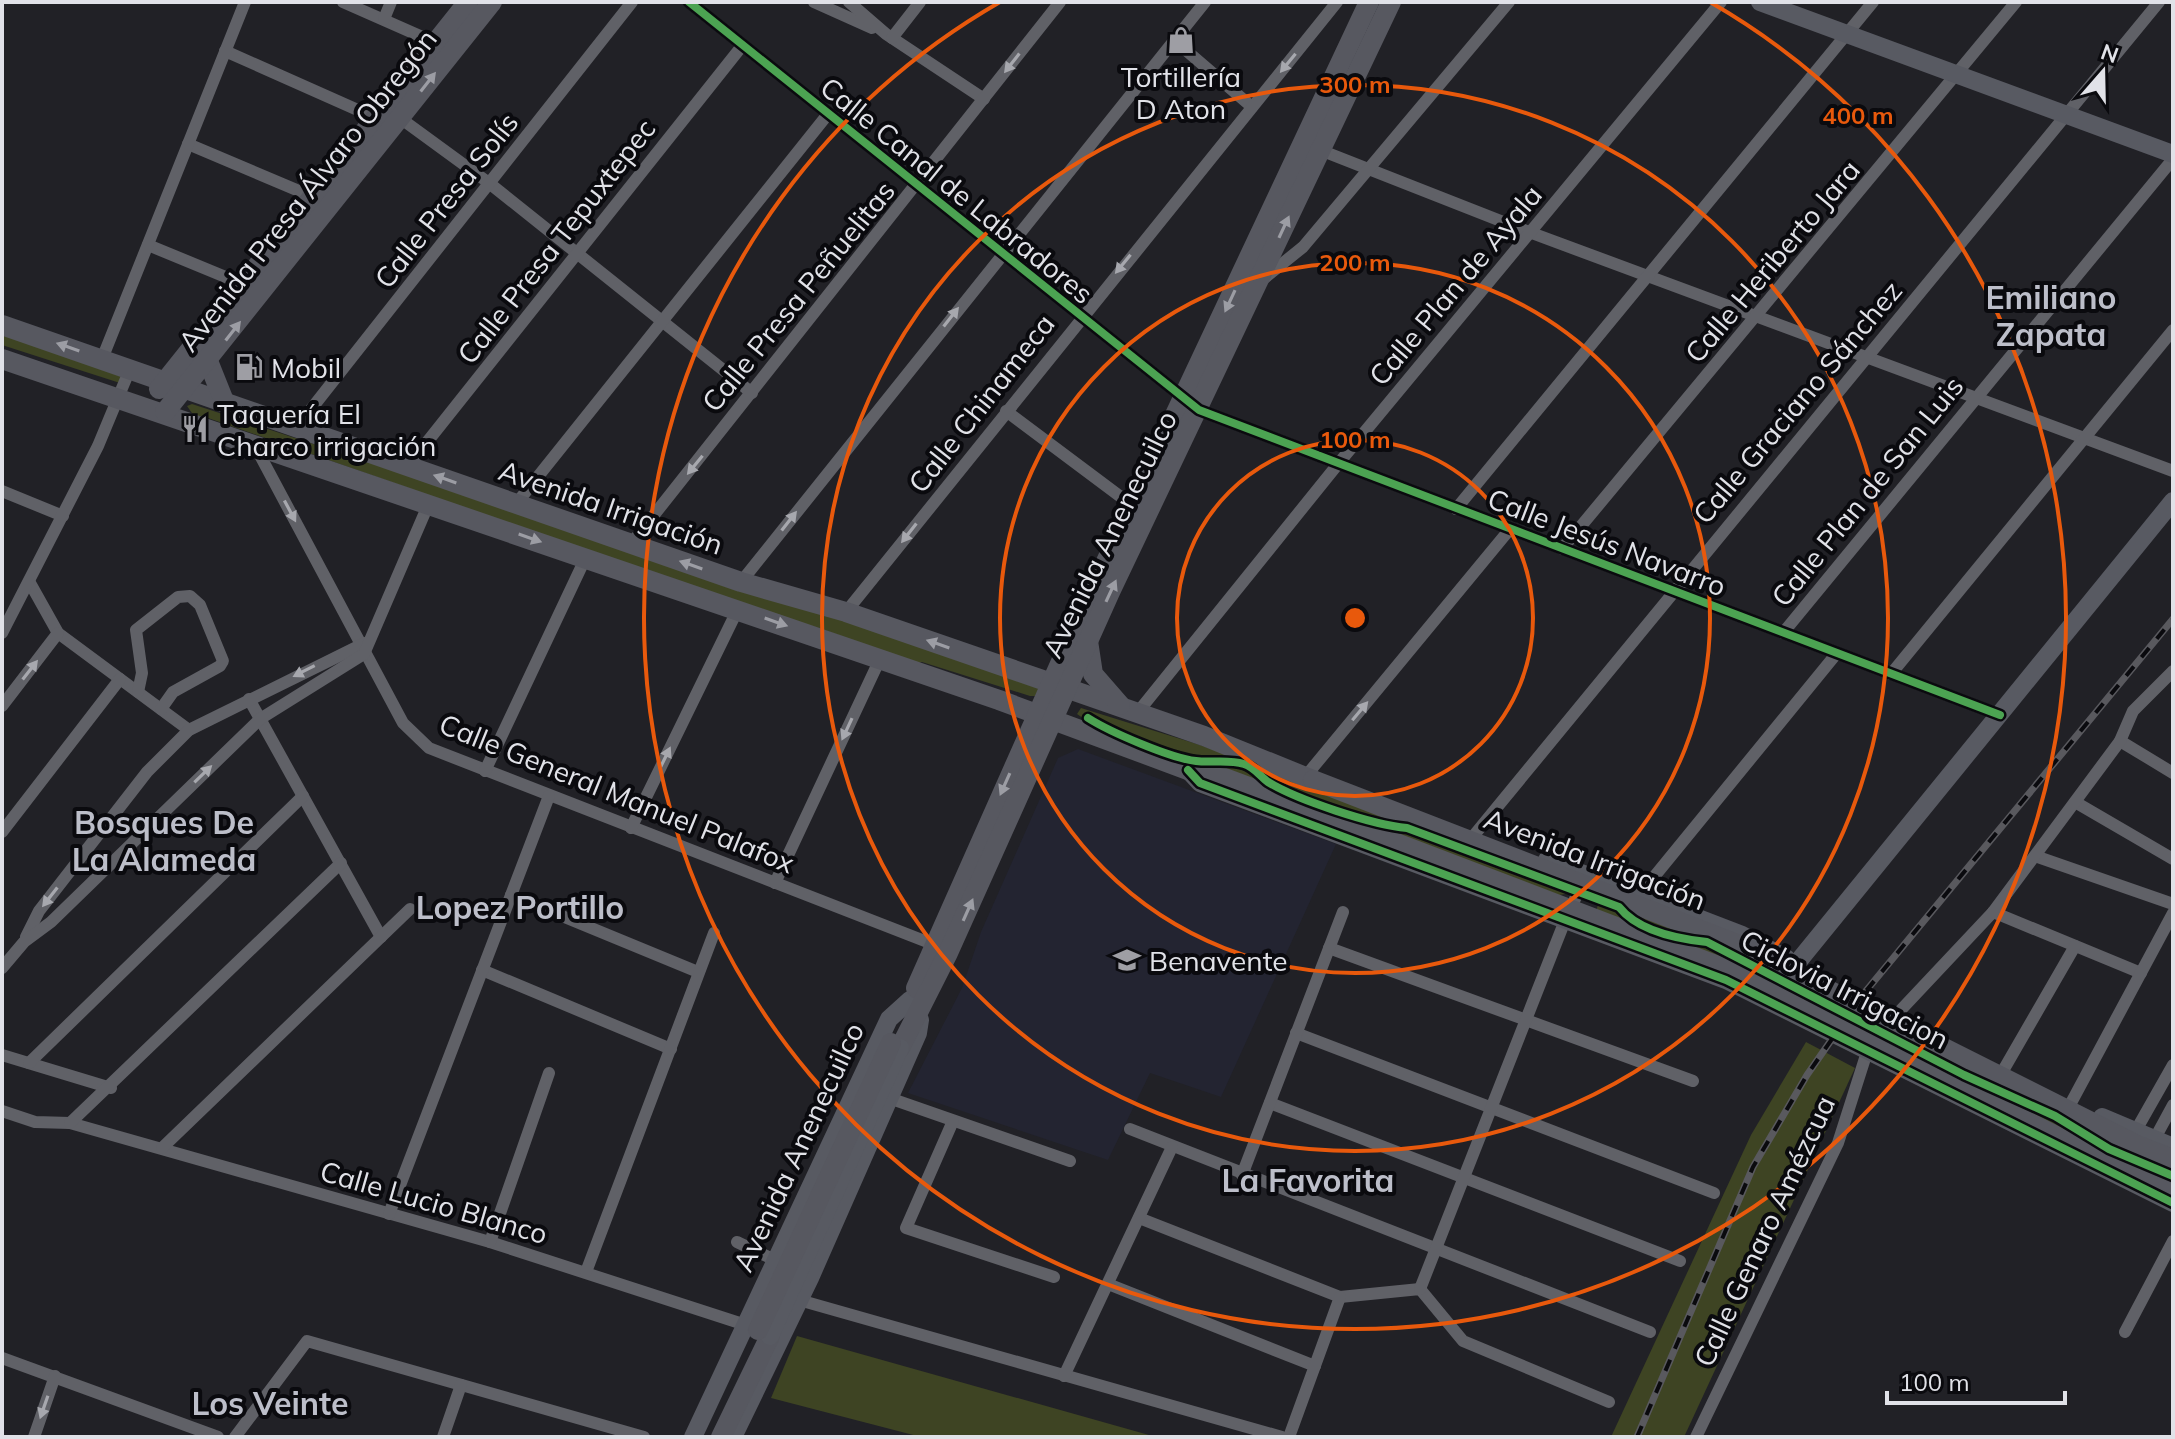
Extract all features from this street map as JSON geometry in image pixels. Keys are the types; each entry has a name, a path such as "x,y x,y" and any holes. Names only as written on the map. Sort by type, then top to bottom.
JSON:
{"main road":[{"path":"175,384 245,285 322,202 378,119 468,2"},
{"name":"Avenida Presa Álvaro Obregón","path":"155,409 175,384 208,361 322,202 400,118 492,2"},
{"name":"Avenida Anenecuilco","path":"764,1332 1058,685 1192,405 1369,2"},
{"name":"Avenida Anenecuilco","path":"1079,641 1133,506 1259,281 1391,2"},
{"name":"Avenida Irrigación","path":"2,325 741,582 846,612 1012,669 1312,776 1737,944 1921,1039 2137,1145 2173,1159"},
{"name":"Avenida Irrigación","path":"2,359 738,609 1045,716 1188,770 1206,771 1729,970 2125,1171 2173,1190"},
{"path":"208,361 224,401"},
{"path":"1012,669 1045,661 1079,641 1093,674 1130,710"},
{"path":"999,700 1016,719 1029,753 1065,738 1095,735"},
{"name":"Avenida Anenecuilco","path":"916,1002 935,945 1029,753"},
{"path":"721,1437 764,1332"}],"street":[{"path":"102,359 245,2"},
{"path":"343,2 436,43"},
{"path":"384,19 391,2"},
{"name":"Calle Presa Solís","path":"297,427 632,2"},
{"name":"Calle Canal de Labradores","path":"689,2 1192,405"},
{"path":"814,2 889,36"},
{"path":"849,2 889,36 984,99"},
{"path":"889,36 920,2"},
{"name":"Calle Presa Peñuelitas","path":"631,544 1060,2"},
{"path":"741,582 1205,2"},
{"name":"Calle Chinameca","path":"846,612 1080,317 1337,2"},
{"path":"1259,281 1303,247 1509,2"},
{"name":"Calle Plan de Ayala","path":"1130,710 1721,2"},
{"path":"1760,2 2173,157"},
{"path":"1456,509 1645,275 1873,2"},
{"name":"Calle Heriberto Jara","path":"1562,549 2016,2"},
{"name":"Calle Graciano Sánchez","path":"1475,834 2159,2"},
{"path":"1174,40 1252,107"},
{"name":"Calle Presa Tepuxtepec","path":"408,466 742,46"},
{"path":"225,51 378,119"},
{"path":"516,504 828,114"},
{"path":"400,118 489,183 752,393"},
{"path":"188,144 322,202"},
{"path":"1320,150 1529,232 2173,471"},
{"name":"Calle Plan de San Luis","path":"1783,633 2173,157"},
{"path":"148,245 245,285"},
{"path":"1891,674 2173,330"},
{"path":"2,633 63,516 120,397 130,369"},
{"name":"Calle Jesús Navarro","path":"1192,405 1338,464 2000,715"},
{"path":"1006,411 1133,506"},
{"name":"Calle General Manuel Palafox","path":"253,442 403,723 429,748 935,945"},
{"path":"2,491 63,516"},
{"path":"1797,963 2173,501"},
{"path":"2,968 24,942 51,922 260,719 364,647 429,503"},
{"path":"1312,776 1510,529"},
{"path":"485,771 586,557"},
{"path":"30,583 58,633 189,730"},
{"path":"138,692 142,673 136,630 178,597 190,596 200,605 223,661 220,666 173,692 161,709"},
{"path":"631,828 738,609"},
{"path":"2,706 58,633"},
{"path":"24,942 39,911 147,772 189,730 364,647"},
{"path":"1640,894 1837,653"},
{"path":"775,883 880,659"},
{"name":"Calle Genaro Amézcua","path":"1696,1437 1838,1143 1867,1052 1897,1014 1993,912 2120,741 2133,711 2173,671"},
{"path":"2,832 120,679"},
{"path":"249,699 381,937"},
{"path":"2120,741 2173,773"},
{"name":"Avenida Irrigación","path":"1188,770 1200,783 1726,980 2173,1203"},
{"name":"Avenida Irrigación","path":"1312,776 1640,894 1742,935 2071,1103 2173,1147"},
{"path":"29,1063 303,796"},
{"path":"389,1214 549,796"},
{"path":"2075,802 2173,859"},
{"path":"2035,856 2173,904"},
{"path":"70,1123 111,1088 341,863"},
{"path":"1420,1289 1566,918 1587,875"},
{"path":"511,895 698,972"},
{"path":"162,1148 410,909"},
{"path":"1242,1175 1343,912"},
{"path":"1993,912 2141,973"},
{"path":"1665,957 1665,931 1676,916 1688,913"},
{"path":"2071,1103 2173,913"},
{"path":"586,1272 714,933"},
{"path":"2004,1069 2075,946"},
{"path":"1329,948 1527,1023 1693,1081"},
{"path":"482,970 671,1049"},
{"path":"1805,1019 1821,1016 1829,1010 1834,1000 1831,981"},
{"name":"Avenida Anenecuilco","path":"916,1002 918,1033 810,1278 799,1300 764,1332 776,1261 889,1019 916,1002"},
{"path":"1296,1033 1714,1193"},
{"path":"2,1055 111,1088"},
{"path":"2135,1132 2173,1065"},
{"path":"490,1242 549,1073"},
{"path":"889,1098 1070,1161"},
{"path":"1270,1103 1680,1261"},
{"path":"2154,1140 2173,1105"},
{"name":"Calle Lucio Blanco","path":"2,1111 35,1122 70,1123 490,1242 764,1332"},
{"path":"2086,1162 2107,1151 2111,1128 2108,1120"},
{"path":"953,1121 906,1228 1054,1277"},
{"path":"1130,1129 1650,1332"},
{"path":"1064,1376 1172,1147"},
{"path":"1139,1218 1340,1297 1420,1289"},
{"path":"2125,1332 2173,1241"},
{"path":"737,1242 810,1278"},
{"path":"1108,1284 1315,1366"},
{"path":"1420,1289 1463,1341 1609,1402"},
{"path":"1289,1437 1340,1297"},
{"path":"799,1300 1282,1437"},
{"path":"693,1437 764,1332"},
{"path":"706,1437 764,1332"},
{"path":"733,1437 764,1332"},
{"path":"238,1436 307,1341 644,1437"},
{"path":"2,1358 218,1437"},
{"path":"34,1437 55,1376"},
{"path":"443,1437 461,1385"}],"shaded area":[{"name":"Benavente","path":"1078,749 1336,844 1221,1097 1150,1073 1108,1160 908,1093 962,988 981,932 1058,758"}],"green space":[{"path":"2,334 120,376 122,380 120,383 2,345"},
{"path":"192,404 890,634 1040,687 1035,696 1030,696 922,662 914,664 822,629 760,611 208,418 194,416 187,406"},
{"path":"1081,708 1200,745 1573,882 1572,893 1559,895 1097,728 1077,714"},
{"path":"1602,893 1838,1002 1838,1007 1830,1017 1595,914"},
{"path":"1900,1032 2114,1141 2113,1152 2106,1154 1890,1049 1891,1038"},
{"path":"1806,1042 1855,1068 1684,1437 1611,1437 1751,1135"},
{"path":"797,1336 1156,1437 921,1437 771,1398"}],"railway":[{"path":"1637,1437 1753,1167 1807,1075 1861,997 2173,619"}],"cycle path":[{"path":"689,2 1199,410 2000,715"},
{"name":"Ciclovia Irrigacion","path":"1088,718 1171,755 1196,761 1244,764 1268,782 1316,804 1407,828 1619,907 1648,928 1707,942 1964,1075 2055,1116 2109,1149 2173,1176"},
{"path":"1188,770 1200,783 1726,980 2173,1203"}],"place":[{"name":"Tortillería D Aton","path":"1181,40"},
{"name":"Mobil","path":"249,367"},
{"name":"Taquería El Charco irrigación","path":"195,429"},
{"name":"Benavente","path":"1127,960"}],"district":[{"name":"Emiliano Zapata","path":"2051,316"},
{"name":"Bosques De La Alameda","path":"164,840"},
{"name":"Lopez Portillo","path":"520,907"},
{"name":"La Favorita","path":"1308,1180"},
{"name":"Los Veinte","path":"270,1403"}]}
